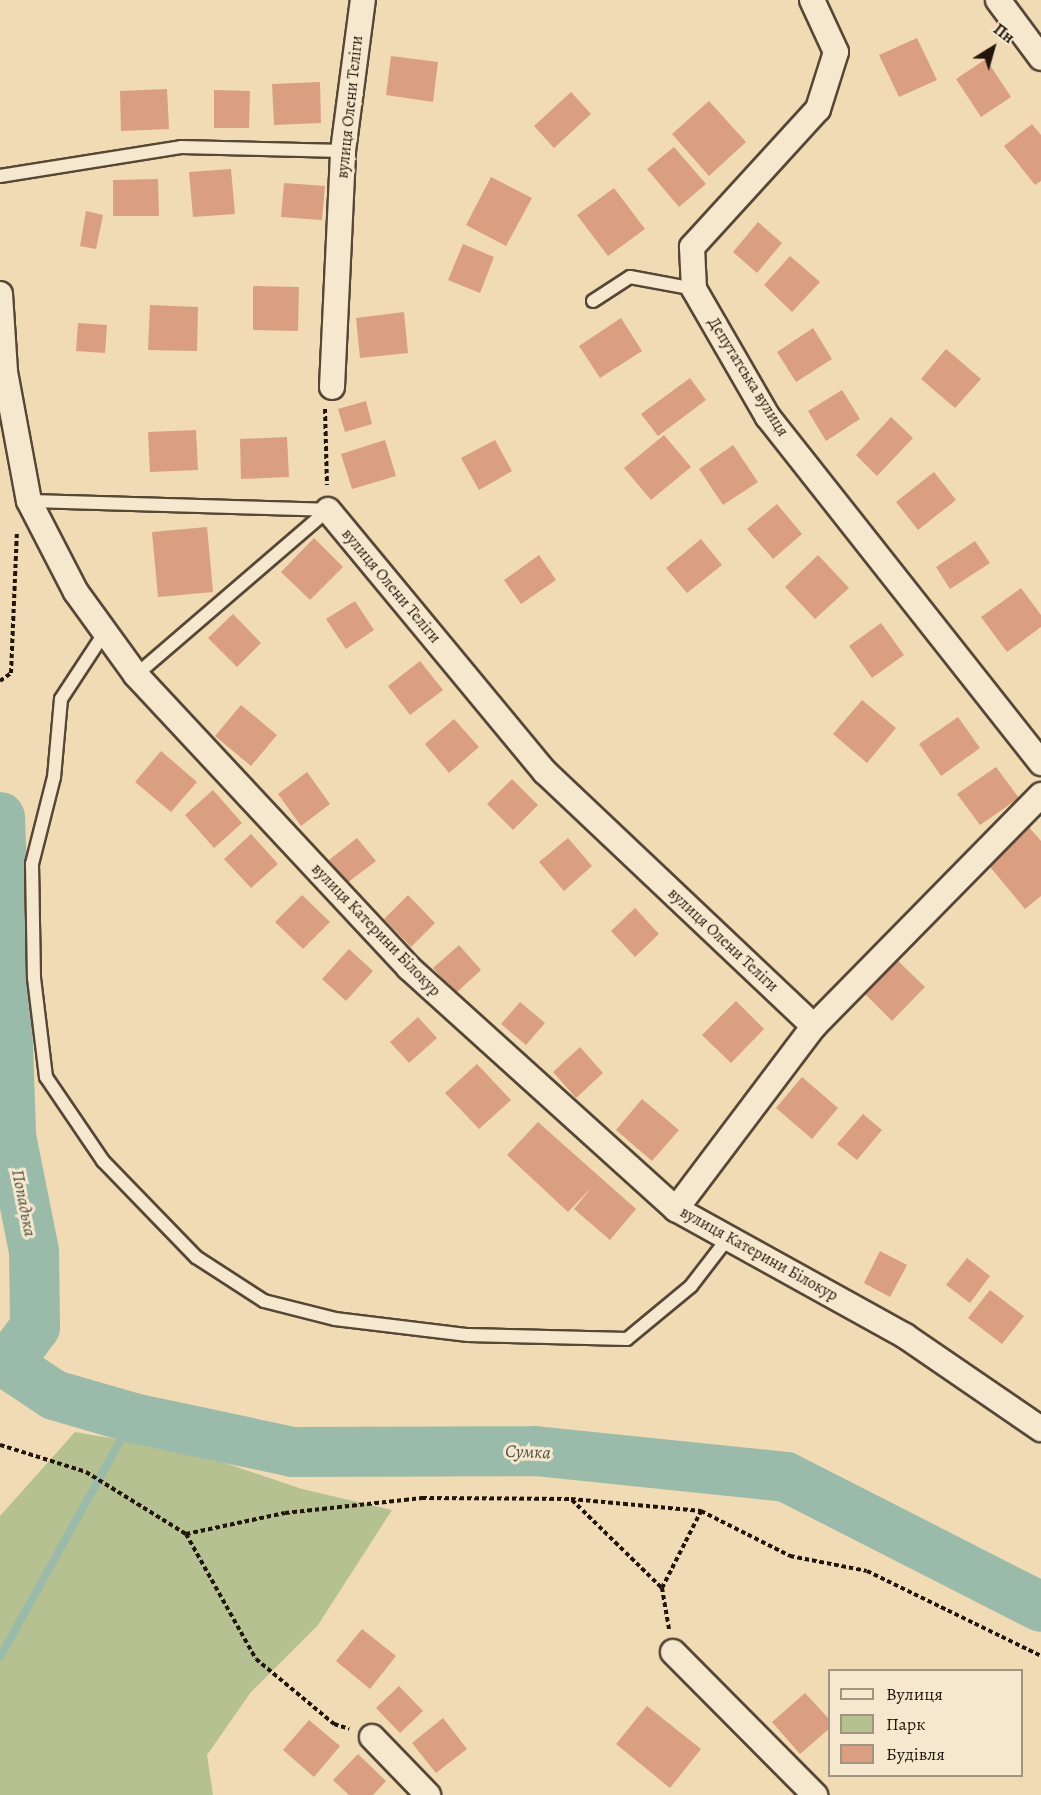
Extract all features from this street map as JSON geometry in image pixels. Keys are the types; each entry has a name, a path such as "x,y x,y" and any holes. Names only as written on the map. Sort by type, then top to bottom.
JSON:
{"street":[{"name":"вулиця Олени Теліги","path":"332,387 343,151 363,0"},
{"name":"Депутатська вулиця","path":"812,0 836,52 818,109 693,246 694,289 768,417 1041,763"},
{"path":"998,0 1041,58"},
{"name":"вулиця Катерини Білокур","path":"0,294 4,372 29,501 76,592 136,675 409,968 676,1209 905,1336 1041,1429"},
{"name":"вулиця Олени Теліги","path":"327,510 545,772 814,1026"},
{"path":"676,1209 814,1026 1041,795"},
{"path":"672,1652 815,1795"},
{"path":"372,1737 428,1795"}],"lane":[{"path":"0,176 181,147 343,151"},
{"path":"593,301 630,277 694,289"},
{"path":"29,501 327,510"},
{"path":"136,675 327,510"},
{"path":"105,632 61,699 54,777 32,864 34,978 46,1077 103,1161 196,1257 264,1301 336,1320 468,1335 627,1340 691,1286 729,1238"}],"path":[{"path":"327,510 324,412 332,387"},
{"path":"0,681 11,674 15,538 29,501"},
{"path":"0,1445 86,1472 186,1534 256,1659 334,1724 372,1737"},
{"path":"186,1534 285,1513 422,1498 571,1499 701,1511 790,1556 867,1571 1041,1656"},
{"path":"571,1499 662,1588"},
{"path":"672,1652 662,1588 701,1511"}],"green space":[{"path":"75,1432 192,1452 302,1489 392,1510 318,1625 251,1692 207,1755 213,1795 0,1795 0,1516"}],"building":[{"path":"917,38 937,80 899,97 879,55"},
{"path":"391,56 438,62 433,102 386,95"},
{"path":"986,59 1011,97 981,117 956,79"},
{"path":"320,82 321,123 274,125 272,84"},
{"path":"167,89 169,129 121,131 120,91"},
{"path":"214,90 250,91 249,128 214,128"},
{"path":"571,92 591,114 554,148 534,126"},
{"path":"709,101 746,142 709,176 672,134"},
{"path":"1032,124 1041,135 1041,181 1035,185 1004,146"},
{"path":"674,147 706,184 679,207 647,169"},
{"path":"231,169 235,214 193,217 189,172"},
{"path":"491,177 532,198 506,246 466,225"},
{"path":"158,179 159,216 113,216 113,180"},
{"path":"284,183 325,186 322,220 281,217"},
{"path":"614,188 645,229 608,256 577,215"},
{"path":"86,211 103,215 96,249 80,246"},
{"path":"758,222 782,243 757,273 733,252"},
{"path":"463,244 494,257 480,293 448,280"},
{"path":"790,256 820,282 792,312 764,285"},
{"path":"253,286 299,287 298,331 253,330"},
{"path":"150,305 198,307 197,351 148,350"},
{"path":"404,312 408,353 360,358 356,318"},
{"path":"621,318 642,351 600,378 579,346"},
{"path":"78,323 107,325 105,353 76,351"},
{"path":"813,328 832,359 796,382 777,352"},
{"path":"946,349 981,379 955,408 921,379"},
{"path":"690,378 706,400 658,436 641,414"},
{"path":"842,390 860,419 826,441 808,411"},
{"path":"366,401 372,424 345,432 338,409"},
{"path":"891,417 913,438 877,476 856,455"},
{"path":"196,430 198,470 150,472 148,432"},
{"path":"664,435 691,467 651,500 624,468"},
{"path":"287,437 289,477 241,479 240,439"},
{"path":"385,440 396,476 352,489 341,454"},
{"path":"495,440 512,471 479,490 461,458"},
{"path":"733,445 758,482 723,505 699,469"},
{"path":"934,472 956,500 918,530 896,502"},
{"path":"777,504 802,534 773,559 747,529"},
{"path":"207,527 213,592 158,597 152,532"},
{"path":"314,538 343,567 310,600 281,572"},
{"path":"701,539 722,565 687,593 666,568"},
{"path":"975,541 990,563 950,589 936,567"},
{"path":"539,555 556,580 521,604 504,580"},
{"path":"818,555 849,588 815,619 785,587"},
{"path":"1021,588 1041,615 1041,627 1007,652 981,617"},
{"path":"355,601 374,630 346,649 326,619"},
{"path":"233,614 261,643 237,667 208,638"},
{"path":"881,623 904,655 872,678 849,646"},
{"path":"420,661 443,690 410,715 388,686"},
{"path":"862,700 896,728 867,763 833,734"},
{"path":"241,705 277,735 251,766 215,736"},
{"path":"958,717 980,748 941,776 919,744"},
{"path":"454,719 479,747 449,773 425,744"},
{"path":"161,751 197,782 171,812 135,782"},
{"path":"996,767 1019,798 980,825 957,794"},
{"path":"307,772 330,804 301,826 278,794"},
{"path":"512,779 538,805 513,830 487,804"},
{"path":"213,790 242,823 214,848 185,815"},
{"path":"1028,826 1041,841 1041,896 1025,909 986,862"},
{"path":"251,834 278,864 251,888 224,859"},
{"path":"357,838 376,861 347,883 329,860"},
{"path":"568,838 592,866 564,891 539,862"},
{"path":"302,895 330,922 303,949 275,922"},
{"path":"408,895 435,923 411,947 384,919"},
{"path":"635,908 659,934 635,957 611,931"},
{"path":"459,945 481,970 456,993 433,968"},
{"path":"349,949 373,971 346,1001 322,979"},
{"path":"896,959 925,987 892,1021 863,992"},
{"path":"736,1001 764,1029 731,1063 702,1035"},
{"path":"520,1002 545,1023 526,1045 501,1024"},
{"path":"418,1017 437,1038 409,1063 390,1042"},
{"path":"580,1047 603,1073 576,1098 553,1072"},
{"path":"477,1064 511,1100 479,1129 445,1093"},
{"path":"802,1077 838,1108 812,1139 776,1108"},
{"path":"642,1099 679,1130 652,1161 616,1130"},
{"path":"863,1114 882,1130 857,1160 837,1144"},
{"path":"538,1122 636,1209 610,1240 574,1209 592,1187 568,1212 507,1155"},
{"path":"880,1251 907,1265 890,1297 864,1283"},
{"path":"967,1258 990,1276 970,1303 946,1285"},
{"path":"990,1290 1024,1316 1002,1344 968,1318"},
{"path":"362,1629 396,1656 370,1689 336,1661"},
{"path":"399,1686 423,1711 400,1733 376,1708"},
{"path":"805,1693 828,1718 828,1730 800,1754 772,1722"},
{"path":"647,1706 701,1749 670,1788 616,1744"},
{"path":"443,1718 467,1749 436,1773 412,1743"},
{"path":"309,1720 340,1746 314,1777 283,1750"},
{"path":"358,1754 386,1781 373,1795 349,1795 333,1780"}],"waterway":[{"name":"Попадька","path":"0,817 11,1136 34,1251 35,1327 7,1365"},
{"name":"Сумка","path":"0,1359 54,1395 133,1418 293,1452 535,1451 786,1477 1041,1607"},
{"path":"0,1657 133,1418"}]}
